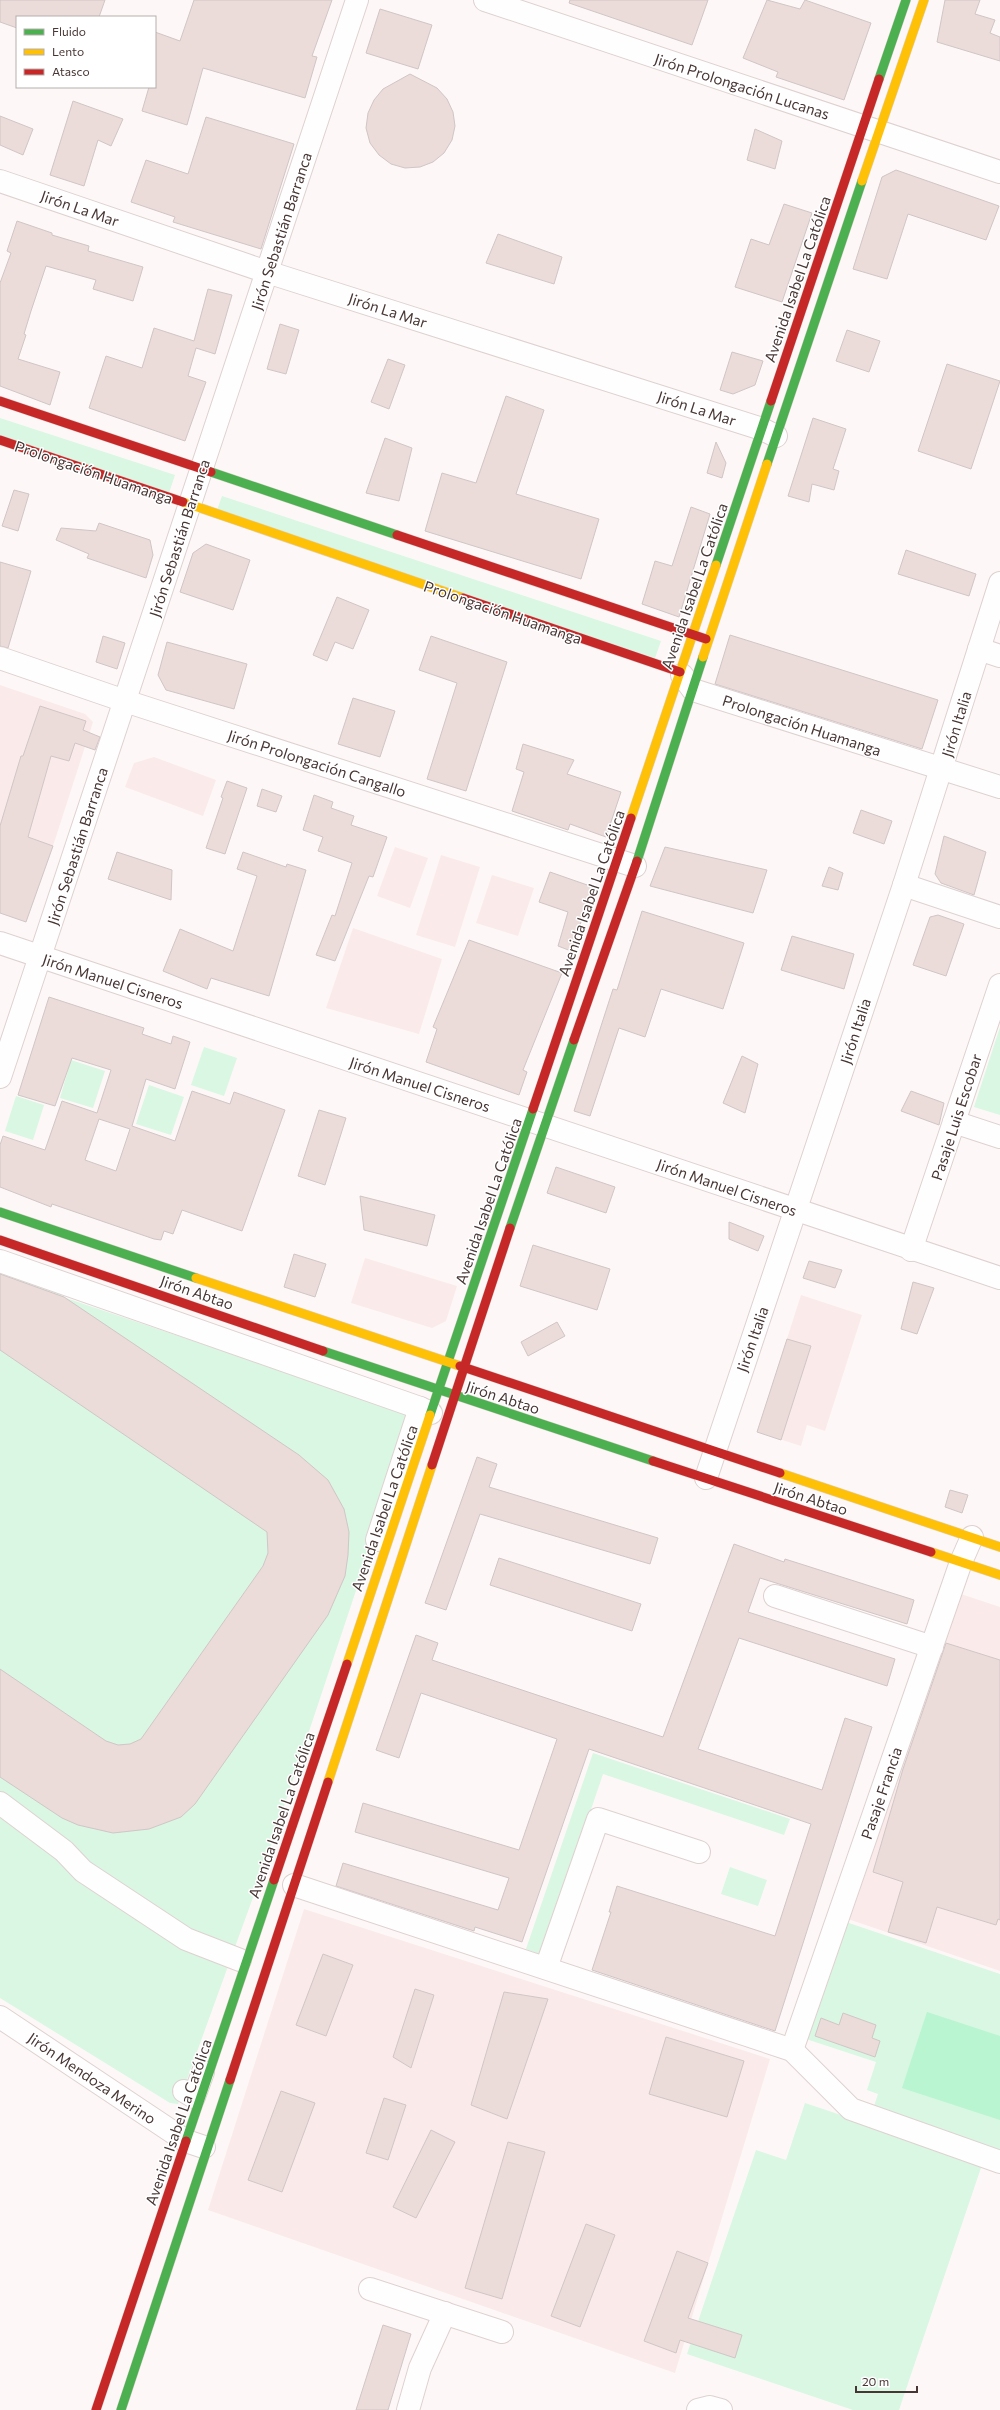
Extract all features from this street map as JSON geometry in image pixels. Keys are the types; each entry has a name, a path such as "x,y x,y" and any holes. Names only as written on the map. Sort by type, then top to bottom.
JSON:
{"street":[{"name":"Jirón Sebastián Barranca","path":"0,1077 357,0"},
{"name":"Jirón Prolongación Lucanas","path":"485,0 1000,172"},
{"name":"Avenida Isabel La Católica","path":"121,2410 466,1367 537,1123 626,863 680,672 769,432 872,129 906,0"},
{"name":"Avenida Isabel La Católica","path":"96,2410 426,1410 439,1390 537,1123 626,863 692,690 709,640 769,432 872,129 924,0"},
{"name":"Jirón La Mar","path":"0,181 267,272 769,432"},
{"path":"0,401 709,640"},
{"name":"Prolongación Huamanga","path":"0,440 680,672"},
{"name":"Jirón Italia","path":"706,1478 904,885 1000,583"},
{"path":"979,650 1000,656"},
{"name":"Jirón Prolongación Cangallo","path":"0,658 125,701 626,863"},
{"path":"680,672 692,690"},
{"name":"Prolongación Huamanga","path":"692,690 1000,787"},
{"path":"904,885 1000,917"},
{"name":"Jirón Manuel Cisneros","path":"0,943 911,1250 1000,1278"},
{"name":"Pasaje Luis Escobar","path":"911,1250 1000,985"},
{"path":"954,1122 1000,1137"},
{"name":"Jirón Abtao","path":"0,1212 1000,1547"},
{"name":"Jirón Abtao","path":"0,1240 456,1396 1000,1574"},
{"path":"0,1261 426,1410 194,2097 184,2091"},
{"name":"Pasaje Francia","path":"792,2050 961,1562 972,1537"},
{"path":"775,1596 932,1646"},
{"path":"0,1803 64,1851 83,1871 179,1935 240,1960"},
{"path":"546,1968 598,1819 699,1852"},
{"path":"294,1885 792,2050 851,2109 1000,2162"},
{"name":"Jirón Mendoza Merino","path":"0,2017 186,2140 207,2148"},
{"path":"370,2289 502,2332"},
{"path":"408,2410 420,2368 445,2313"},
{"path":"698,2410 710,2407 721,2410"}],"shaded area":[{"path":"0,418 175,475 168,496 0,441"},
{"path":"222,496 661,641 655,658 216,513"},
{"path":"0,685 85,714 93,722 53,846 0,828"},
{"path":"154,757 216,780 203,816 125,787 134,763"},
{"path":"395,847 428,858 410,908 377,896"},
{"path":"441,855 480,867 455,947 416,935"},
{"path":"492,875 534,888 518,936 476,923"},
{"path":"353,928 442,959 419,1034 326,1008"},
{"path":"1000,1027 1000,1115 974,1107"},
{"path":"204,1047 237,1058 224,1096 191,1085"},
{"path":"71,1060 105,1071 93,1108 60,1098"},
{"path":"149,1085 184,1097 171,1135 136,1124"},
{"path":"16,1096 44,1105 33,1140 5,1131"},
{"path":"365,1258 457,1286 446,1321 432,1328 351,1303"},
{"path":"0,1267 53,1289 66,1298 320,1384 404,1410 410,1429 259,1881 178,2104 170,2103 0,1998"},
{"path":"801,1295 862,1315 825,1431 807,1425 801,1446 757,1432"},
{"path":"958,1593 1000,1607 1000,1971 848,1919"},
{"path":"593,1753 790,1819 784,1835 603,1774 542,1955 526,1949"},
{"path":"730,1867 767,1880 758,1906 721,1894"},
{"path":"304,1909 770,2059 675,2373 208,2210"},
{"path":"846,1922 1000,1974 1000,2151 988,2147 899,2410 853,2410 687,2354 756,2150 786,2160 805,2103 868,2124 878,2094 867,2090 876,2062 806,2039"},
{"path":"927,2012 1000,2036 1000,2120 902,2088"}],"building":[{"path":"0,0 105,0 99,16 16,16 16,28 0,22"},
{"path":"194,0 332,0 312,56 317,57 305,98 203,68 187,125 142,111 149,88 156,88 156,32 180,41"},
{"path":"570,0 708,0 692,45 569,3"},
{"path":"767,0 800,9 805,0 871,23 844,100 776,77 778,72 743,58"},
{"path":"945,0 980,0 975,14 995,20 990,33 1000,37 1000,61 937,42"},
{"path":"380,9 432,25 418,69 366,53"},
{"path":"410,74 437,88 447,99 453,112 455,126 452,140 444,153 433,162 420,167 405,168 391,164 379,155 370,143 366,128 368,113 374,100 383,89"},
{"path":"73,101 123,119 111,146 98,140 84,186 50,175"},
{"path":"0,116 33,129 23,155 0,145"},
{"path":"206,117 294,144 261,249 173,222 175,217 131,202 146,160 188,174"},
{"path":"755,129 782,141 775,169 747,160"},
{"path":"896,170 999,206 986,240 908,214 887,279 853,269 882,177"},
{"path":"784,204 812,213 782,302 735,287 751,239 769,245"},
{"path":"17,221 52,233 52,235 89,246 88,251 143,267 133,301 93,289 96,280 46,266 24,334 26,335 18,359 60,372 50,405 0,386 0,283 11,253 7,251"},
{"path":"498,234 562,257 554,284 486,263"},
{"path":"208,289 232,295 215,354 196,348 188,376 206,382 185,441 89,408 106,356 142,368 154,328 194,341"},
{"path":"280,324 299,330 286,374 267,369"},
{"path":"847,330 880,341 869,372 836,361"},
{"path":"732,352 763,361 755,385 733,394 720,390"},
{"path":"388,359 405,365 389,409 371,402"},
{"path":"947,364 1000,381 971,469 918,451"},
{"path":"506,396 544,410 516,494 599,519 581,579 425,531 442,473 476,483"},
{"path":"813,418 846,429 833,469 839,471 834,490 812,484 809,502 788,496"},
{"path":"385,438 412,448 399,501 366,493"},
{"path":"716,442 726,463 722,478 707,473"},
{"path":"14,490 29,494 18,531 2,526"},
{"path":"691,507 710,514 679,617 642,604 655,561 672,566"},
{"path":"99,523 150,540 153,555 146,578 87,558 89,554 56,540 61,528 96,531"},
{"path":"206,544 250,560 233,610 180,592 193,553"},
{"path":"906,550 976,574 969,596 898,574"},
{"path":"0,562 31,571 8,648 0,646"},
{"path":"337,597 369,610 353,649 335,642 327,661 313,655"},
{"path":"730,635 938,700 922,749 715,684"},
{"path":"103,636 125,643 117,669 96,662"},
{"path":"431,636 507,662 466,791 427,779 457,683 419,670"},
{"path":"167,642 247,664 234,709 166,690 158,675"},
{"path":"353,698 395,711 380,757 338,744"},
{"path":"40,706 86,721 83,730 100,737 95,750 75,743 69,761 51,756 28,837 53,846 26,922 0,913 0,826 21,756 23,756"},
{"path":"523,744 574,760 567,774 621,792 606,837 570,824 568,830 512,811 524,772 516,769"},
{"path":"227,781 247,788 225,854 206,848 223,798 221,797"},
{"path":"262,789 282,796 276,812 257,806"},
{"path":"314,795 333,802 331,808 354,816 351,825 387,837 373,877 369,876 335,961 316,955 332,915 335,916 352,863 318,851 323,837 303,830"},
{"path":"861,810 892,821 884,844 853,833"},
{"path":"944,836 986,852 974,895 941,883 935,874"},
{"path":"665,847 767,870 753,913 650,886"},
{"path":"117,852 172,870 171,900 108,879"},
{"path":"243,852 286,867 287,864 306,870 269,996 211,978 207,989 163,971 180,929 233,951 257,876 237,869"},
{"path":"829,867 843,873 838,890 822,886"},
{"path":"550,872 593,887 571,951 558,946 568,912 539,902"},
{"path":"642,911 744,943 723,1009 661,989 645,1037 619,1028 590,1116 574,1111 613,989 617,990"},
{"path":"938,915 964,924 946,976 913,965 930,917"},
{"path":"792,936 854,954 844,989 781,970"},
{"path":"469,940 562,973 523,1070 527,1072 519,1095 426,1062 437,1029 433,1027"},
{"path":"49,997 144,1028 142,1034 171,1044 173,1036 190,1042 175,1089 146,1079 132,1126 175,1141 192,1091 230,1104 234,1092 285,1110 242,1231 182,1210 173,1234 164,1231 161,1240 154,1239 52,1204 51,1207 0,1187 0,1145 3,1136 45,1150 62,1101 97,1113 111,1070 72,1058 55,1106 18,1095","holes":["99,1119 130,1129 116,1171 85,1160"]},
{"path":"742,1056 758,1064 745,1113 723,1103"},
{"path":"911,1091 944,1103 939,1125 901,1111"},
{"path":"319,1110 346,1118 325,1185 298,1176"},
{"path":"556,1167 615,1187 606,1213 547,1193"},
{"path":"360,1196 435,1215 427,1246 364,1230"},
{"path":"729,1222 764,1236 758,1251 729,1239"},
{"path":"533,1245 610,1269 597,1310 520,1286"},
{"path":"294,1254 326,1264 315,1297 284,1287"},
{"path":"809,1261 842,1270 835,1288 803,1278"},
{"path":"0,1274 64,1297 299,1455 328,1480 344,1509 349,1532 345,1576 328,1615 195,1804 181,1817 149,1829 113,1833 78,1825 62,1818 0,1777 0,1669 106,1741 118,1745 130,1744 141,1739 263,1566 268,1553 267,1532 0,1350"},
{"path":"913,1282 934,1288 917,1334 901,1329"},
{"path":"557,1322 565,1336 528,1356 521,1342"},
{"path":"787,1339 811,1346 781,1440 757,1432"},
{"path":"477,1457 497,1464 489,1487 658,1538 650,1564 480,1514 446,1610 425,1603"},
{"path":"950,1490 968,1495 962,1513 945,1507"},
{"path":"734,1544 784,1562 785,1559 914,1600 907,1624 760,1578 748,1612 895,1659 887,1686 739,1638 698,1749 822,1790 845,1718 872,1727 775,2031 592,1970 611,1912 609,1912 617,1886 775,1936 811,1824 589,1749 522,1942 475,1927 474,1931 336,1886 343,1863 498,1910 509,1878 355,1832 363,1803 519,1850 557,1739 421,1693 399,1758 376,1750 416,1635 438,1643 432,1660 663,1737"},
{"path":"499,1558 641,1604 632,1631 490,1585"},
{"path":"946,1643 1000,1660 1000,1920 998,1919 996,1925 937,1907 926,1943 888,1932 903,1882 873,1872 903,1769"},
{"path":"323,1954 353,1965 326,2036 296,2025"},
{"path":"415,1989 434,1995 411,2068 393,2057"},
{"path":"504,1992 548,1999 507,2119 471,2105"},
{"path":"843,2013 876,2025 872,2038 880,2041 875,2057 815,2036 821,2018 839,2025"},
{"path":"666,2037 744,2061 727,2117 649,2094"},
{"path":"281,2091 315,2103 282,2192 248,2180"},
{"path":"384,2098 406,2105 388,2160 366,2153"},
{"path":"431,2130 455,2142 416,2218 393,2207"},
{"path":"508,2142 545,2152 502,2299 465,2288"},
{"path":"586,2224 615,2235 580,2327 551,2316"},
{"path":"677,2251 708,2263 688,2318 742,2335 735,2358 680,2340 676,2353 644,2341"},
{"path":"383,2325 411,2334 388,2410 356,2410"}],"traffic: fast":[{"path":"879,79 906,0"},
{"path":"767,464 862,181"},
{"path":"716,565 771,401"},
{"path":"211,472 397,535"},
{"path":"637,861 703,657"},
{"path":"510,1228 574,1040"},
{"path":"430,1415 533,1109"},
{"path":"0,1212 196,1278"},
{"path":"323,1351 653,1461"},
{"path":"186,2141 274,1880"},
{"path":"121,2410 230,2080"}],"traffic: slow":[{"path":"862,181 924,0"},
{"path":"703,657 767,464"},
{"path":"183,502 463,598"},
{"path":"631,818 716,565"},
{"path":"196,1278 460,1366"},
{"path":"347,1664 430,1415"},
{"path":"328,1782 432,1465"},
{"path":"780,1473 1000,1547"},
{"path":"931,1552 1000,1575"}],"traffic: jam":[{"path":"771,401 879,79"},
{"path":"0,401 211,472"},
{"path":"0,440 183,502"},
{"path":"397,535 706,639"},
{"path":"463,598 680,672"},
{"path":"533,1109 631,818"},
{"path":"574,1040 637,861"},
{"path":"432,1465 510,1228"},
{"path":"0,1240 323,1351"},
{"path":"460,1366 780,1473"},
{"path":"653,1461 931,1552"},
{"path":"274,1880 347,1664"},
{"path":"230,2080 328,1782"},
{"path":"96,2410 186,2141"}]}
